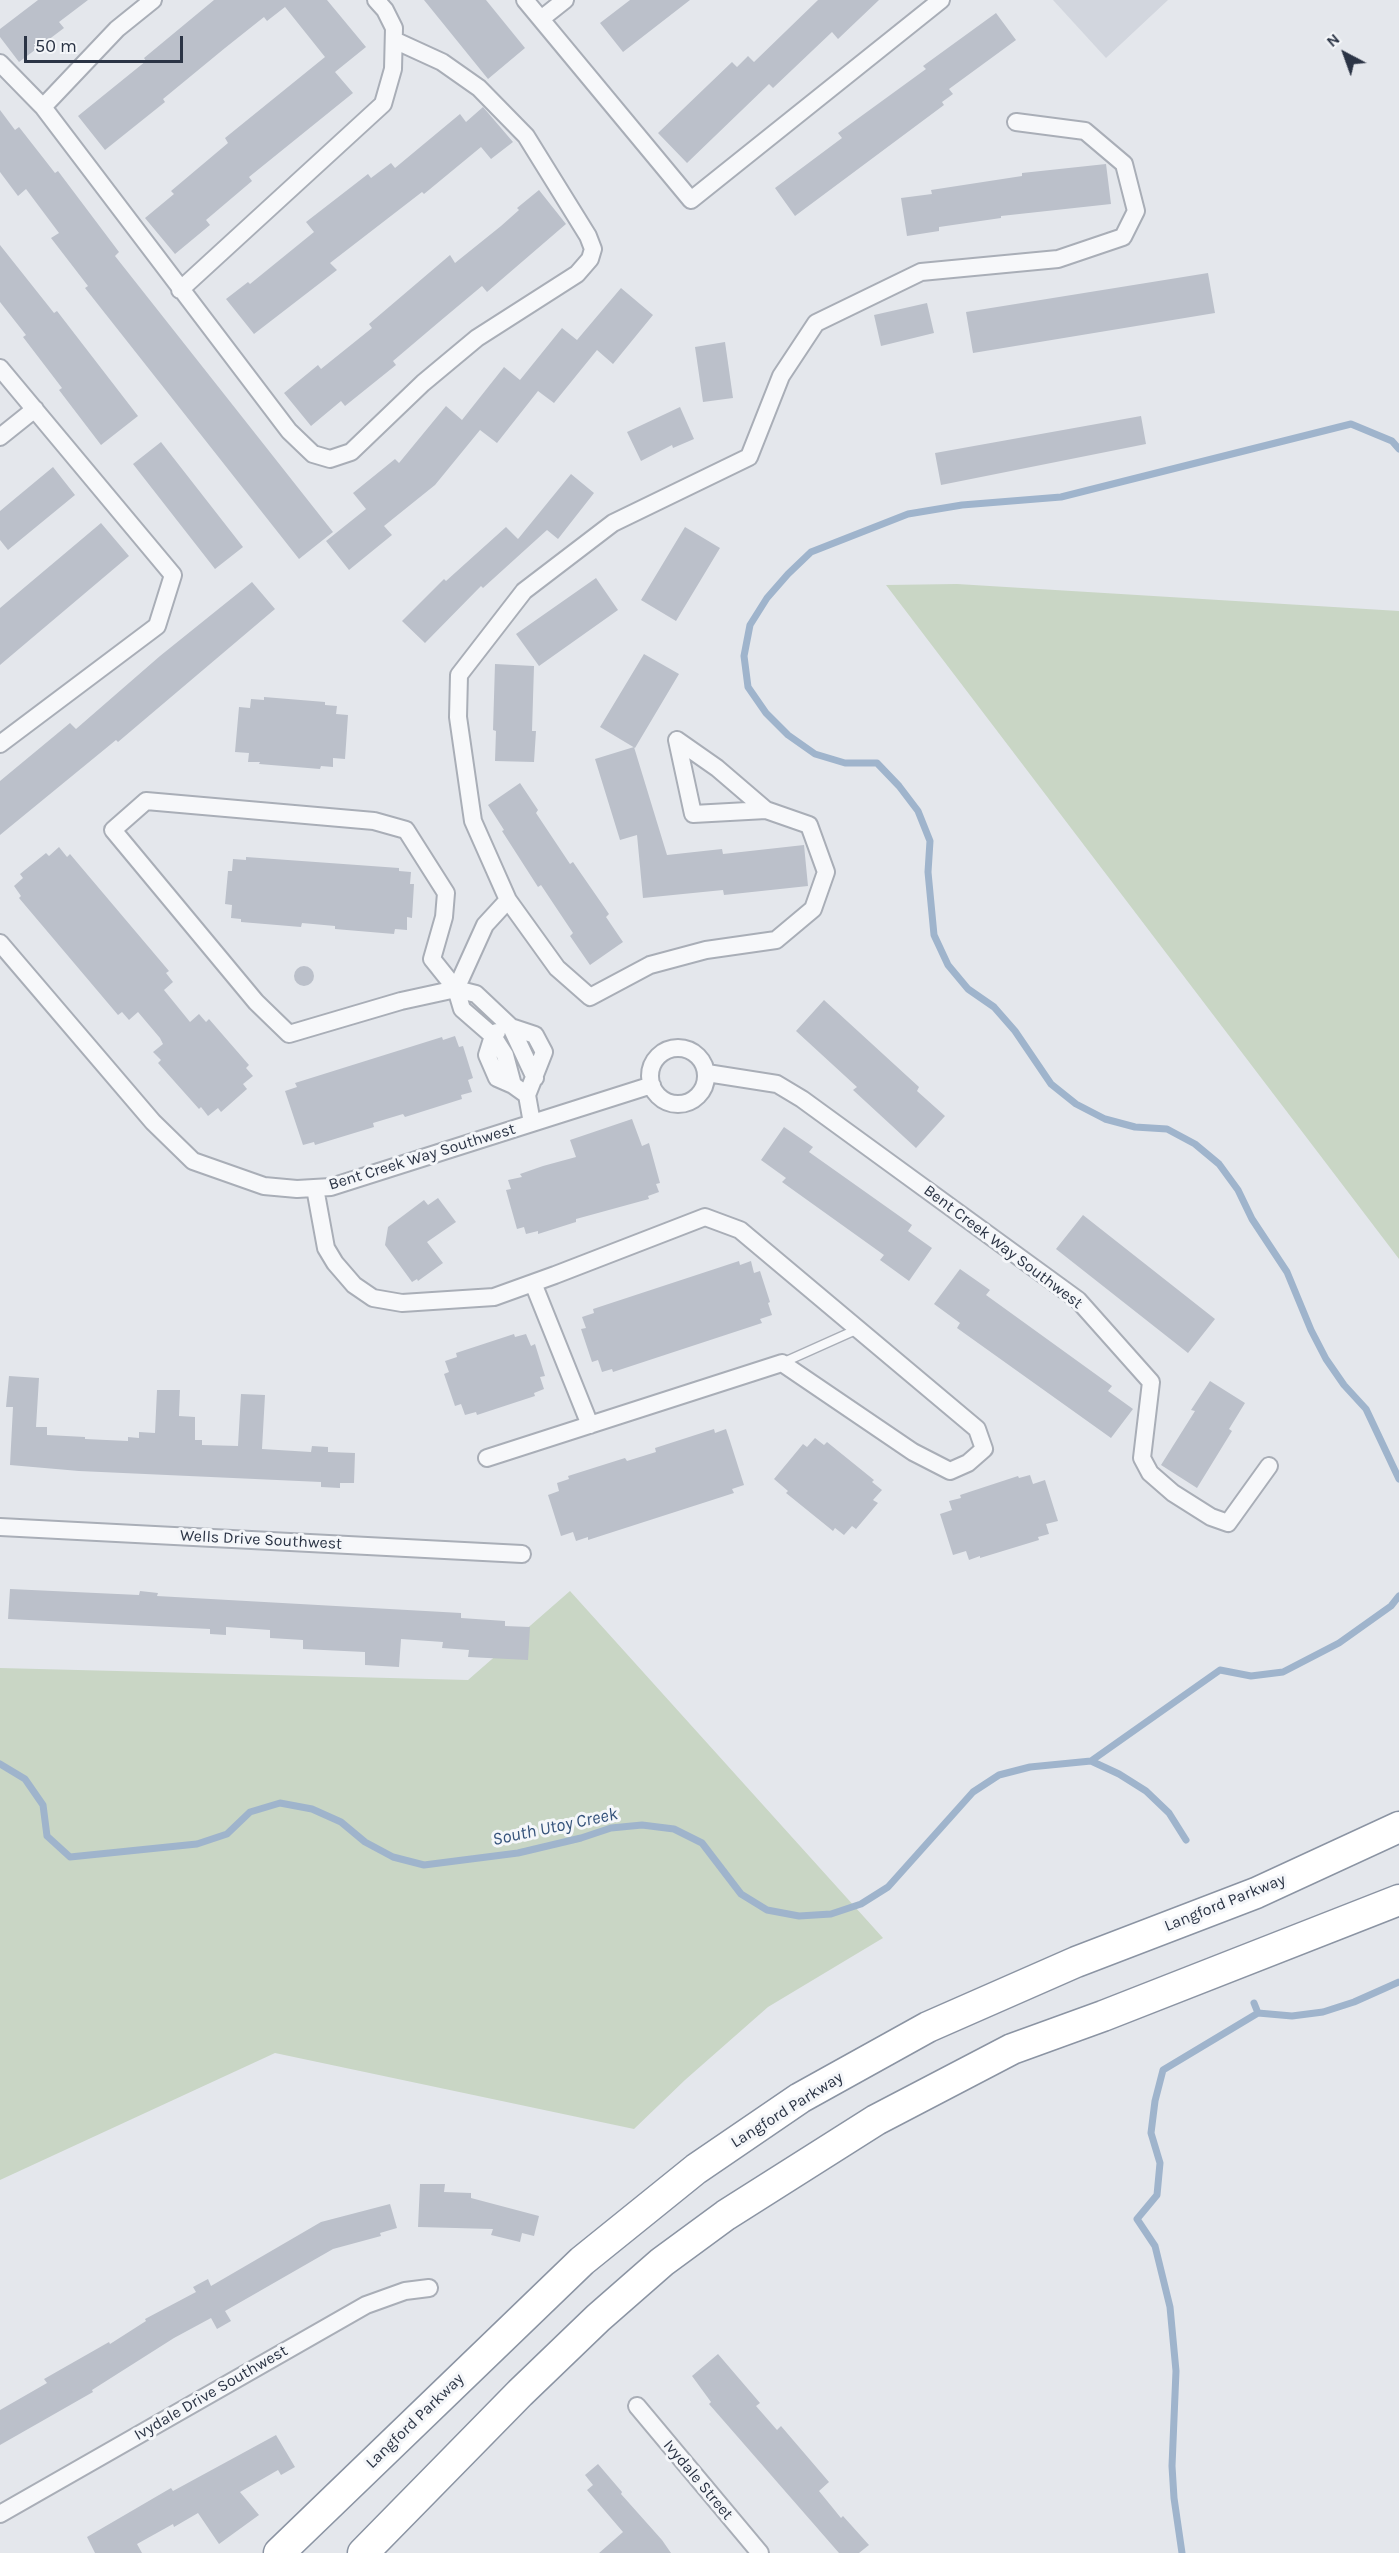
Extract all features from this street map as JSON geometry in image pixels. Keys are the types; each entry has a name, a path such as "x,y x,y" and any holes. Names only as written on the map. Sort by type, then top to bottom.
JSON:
{"highway":[{"name":"Langford Parkway","path":"279,2553 582,2261 696,2169 800,2098 928,2027 1076,1962 1256,1893 1399,1827"},
{"path":"363,2553 528,2386 598,2318 662,2262 726,2215 876,2120 1012,2049 1103,2016 1399,1900"}],"street":[{"path":"44,107 117,29 153,0"},
{"path":"180,290 383,104 393,69 394,28 385,10 376,0"},
{"path":"525,0 691,200 941,0"},
{"path":"541,19 565,0"},
{"path":"0,63 44,107 180,290 289,431 313,454 330,459 351,452 423,383 477,338 577,274 590,259 593,249 525,136 479,88 442,62 394,40"},
{"path":"766,810 693,814 677,740 717,768 766,810 809,825 826,872 813,909 776,940 706,950 650,965 590,997 557,968 508,900 473,821 458,717 459,675 524,591 613,523 749,457 781,376 816,323 921,272 1058,259 1123,237 1136,211 1124,164 1085,131 1016,122"},
{"path":"0,368 173,575 157,626 0,744"},
{"path":"0,437 35,409"},
{"path":"520,1090 535,1078 509,1025 476,994 456,989 401,1001 289,1034 256,1002 113,830 146,801 374,821 406,830 446,893 444,917 432,959 456,989 462,1009 493,1036 520,1090 532,1123"},
{"path":"456,989 485,925 508,900"},
{"name":"Bent Creek Way Southwest","path":"0,942 153,1122 193,1161 264,1186 297,1190 331,1187 652,1086"},
{"path":"493,1036 509,1025"},
{"path":"678,1047 693,1052 704,1062 707,1073 702,1093 691,1102 677,1104 664,1101 652,1086 651,1068 655,1060 671,1048 678,1047"},
{"name":"Bent Creek Way Southwest","path":"707,1073 777,1084 802,1099 1078,1300 1151,1382 1142,1458 1150,1473 1173,1493 1211,1517 1228,1522 1269,1466"},
{"path":"315,1188 326,1248 335,1263 354,1285 373,1298 402,1303 494,1297 705,1217 740,1230 977,1429 984,1449 968,1463 950,1471 913,1452 782,1363 487,1458"},
{"path":"533,1283 590,1425"},
{"name":"Wells Drive Southwest","path":"0,1527 522,1554"},
{"name":"Ivydale Drive Southwest","path":"0,2514 366,2305 405,2291 429,2288"},
{"name":"Ivydale Street","path":"637,2406 760,2553"}],"lane":[{"path":"782,1363 858,1329"}],"shaded area":[{"path":"1053,0 1168,0 1106,58"}],"green space":[{"path":"957,584 1399,611 1399,1259 886,585"},
{"path":"570,1591 883,1938 768,2007 685,2080 634,2129 275,2053 0,2180 0,1668 468,1680"}],"building":[{"path":"38,0 88,0 59,22 64,28 19,62 0,37 0,29"},
{"path":"214,0 327,0 366,47 335,72 353,93 249,177 252,181 206,220 210,225 175,254 145,218 174,194 171,191 228,143 225,138 325,57 285,7 267,21 264,17 163,99 165,102 105,150 78,116 146,61 144,58"},
{"path":"424,0 486,0 525,48 488,79"},
{"path":"630,0 690,0 623,52 600,23"},
{"path":"818,0 879,0 838,39 832,32 773,88 769,84 687,163 658,133 732,62 737,67 748,56 754,62"},
{"path":"996,13 1016,40 949,89 953,94 942,102 944,105 795,216 775,188 842,138 838,133 926,69 923,66"},
{"path":"483,107 513,142 491,159 481,147 424,194 422,192 330,263 337,270 254,334 226,299 248,282 250,284 314,232 306,222 368,174 371,178 391,163 395,168 460,114 466,122"},
{"path":"0,110 15,130 19,127 55,173 58,171 119,252 115,256 333,532 299,559 85,288 88,286 51,238 59,233 26,189 18,196 0,172"},
{"path":"1106,164 1111,204 1001,216 1001,218 939,227 939,231 907,236 901,198 932,194 931,190 1022,176 1022,173"},
{"path":"539,190 566,224 487,292 482,286 393,361 396,365 345,406 341,401 311,426 284,393 318,365 321,369 372,328 369,324 450,255 455,263 501,226 519,210 517,208"},
{"path":"0,245 54,313 57,311 138,416 101,445 59,390 62,388 23,337 26,335 0,302"},
{"path":"1208,273 1215,313 973,353 966,312"},
{"path":"621,288 653,315 613,364 597,350 554,403 538,391 497,443 480,430 435,485 384,526 392,535 349,570 326,541 366,509 353,493 395,459 399,463 446,406 462,420 504,367 520,380 562,328 577,340"},
{"path":"927,303 934,333 881,346 874,315"},
{"path":"725,342 733,398 703,402 695,347"},
{"path":"680,407 694,439 673,448 672,445 641,461 627,432"},
{"path":"1141,416 1146,444 941,485 935,453"},
{"path":"161,442 243,547 215,569 133,464"},
{"path":"53,467 75,495 8,550 0,540 0,511"},
{"path":"571,474 594,493 558,539 547,530 483,588 481,586 425,643 402,621 444,579 446,581 506,527 518,539"},
{"path":"101,523 129,556 0,665 0,608"},
{"path":"685,527 720,548 676,621 641,600"},
{"path":"596,578 618,610 539,666 516,634"},
{"path":"252,582 275,609 118,742 116,740 0,835 0,781 70,723 76,729 160,656"},
{"path":"644,654 679,674 635,748 600,727"},
{"path":"495,664 534,666 532,731 536,731 534,762 495,761 496,731 493,730"},
{"path":"264,697 325,702 325,705 337,706 336,714 348,715 345,759 333,758 333,767 321,766 320,769 248,762 249,753 235,752 239,707 250,708 251,699 264,700"},
{"path":"634,747 667,855 722,849 723,854 804,845 808,886 724,895 723,890 643,898 637,835 620,840 595,759"},
{"path":"520,783 538,810 536,813 570,864 573,862 609,914 606,917 623,942 590,965 570,936 573,933 541,885 538,887 488,805"},
{"path":"59,847 67,857 70,854 169,971 166,973 173,982 164,990 190,1022 199,1014 206,1022 209,1019 249,1065 246,1068 253,1076 243,1084 247,1089 221,1112 218,1108 208,1116 201,1107 199,1109 158,1063 161,1060 153,1052 163,1044 138,1012 129,1020 122,1012 118,1015 19,898 21,896 14,886 23,878 20,874 46,853 49,856"},
{"path":"246,857 399,868 399,871 411,872 410,884 414,884 412,918 407,917 407,930 395,929 394,934 335,929 335,926 302,923 301,927 241,922 241,919 231,918 232,905 225,904 228,871 232,871 233,859 246,860"},
{"path":"304,966 311,969 314,976 311,983 304,986 297,983 294,976 297,969"},
{"path":"824,1000 919,1087 917,1091 945,1116 916,1148 853,1090 857,1087 796,1031"},
{"path":"455,1036 459,1047 463,1046 473,1078 468,1080 472,1092 461,1095 462,1099 405,1117 403,1114 373,1123 374,1127 315,1145 314,1142 303,1145 285,1091 297,1087 295,1083 442,1037 443,1040"},
{"path":"632,1119 642,1146 649,1143 660,1183 656,1184 659,1192 648,1196 649,1199 576,1219 576,1222 538,1234 538,1231 526,1234 524,1227 517,1229 506,1190 511,1189 508,1180 522,1177 520,1174 543,1166 576,1157 570,1140"},
{"path":"784,1127 813,1147 809,1152 912,1225 908,1231 932,1248 909,1281 880,1260 884,1255 782,1182 786,1178 761,1160"},
{"path":"438,1198 456,1222 427,1242 443,1263 418,1281 417,1279 412,1282 385,1245 388,1227 424,1200 428,1205"},
{"path":"1083,1215 1215,1319 1188,1353 1056,1249"},
{"path":"739,1261 740,1265 751,1261 754,1273 760,1271 772,1315 760,1319 762,1323 613,1372 612,1369 602,1372 598,1360 592,1362 581,1329 586,1328 582,1317 594,1313 593,1309"},
{"path":"960,1269 990,1290 986,1295 1112,1386 1108,1391 1133,1409 1111,1438 957,1328 960,1323 934,1304"},
{"path":"514,1334 515,1337 526,1334 531,1346 535,1344 545,1376 540,1377 544,1389 534,1393 535,1396 477,1415 476,1412 465,1415 461,1404 455,1406 444,1374 449,1372 445,1361 457,1357 456,1353"},
{"path":"9,1376 39,1378 36,1427 47,1427 47,1435 85,1437 85,1439 128,1441 128,1437 139,1438 139,1432 155,1433 157,1390 180,1390 179,1416 195,1417 195,1440 202,1440 202,1445 238,1446 241,1394 265,1395 262,1449 311,1452 312,1446 328,1447 328,1452 355,1453 354,1483 340,1483 340,1488 321,1487 321,1482 79,1471 10,1465 13,1407 6,1407"},
{"path":"1210,1381 1245,1403 1229,1429 1232,1431 1197,1488 1161,1465 1195,1411 1191,1410"},
{"path":"714,1429 715,1433 726,1429 744,1485 732,1489 734,1493 588,1540 588,1537 576,1541 573,1532 561,1536 548,1495 559,1491 557,1483 569,1479 568,1476 625,1458 627,1461 656,1452 655,1448"},
{"path":"815,1438 824,1445 827,1442 874,1480 872,1482 882,1490 873,1500 878,1503 856,1529 852,1526 844,1535 835,1528 833,1531 786,1493 788,1491 774,1479 803,1444 807,1447"},
{"path":"1030,1475 1033,1484 1045,1480 1058,1521 1046,1524 1049,1534 1038,1537 1039,1540 980,1558 980,1556 969,1560 966,1551 953,1555 940,1514 952,1510 949,1501 961,1498 960,1495 1018,1476 1019,1478"},
{"path":"10,1589 139,1595 140,1591 158,1593 157,1596 461,1613 461,1618 505,1621 505,1626 530,1627 528,1660 468,1657 469,1650 442,1648 443,1642 401,1639 399,1667 365,1665 365,1652 303,1649 303,1640 270,1638 270,1630 226,1627 226,1635 210,1634 210,1629 8,1619"},
{"path":"420,2184 445,2184 444,2192 471,2193 471,2198 539,2216 534,2236 522,2233 520,2242 491,2235 493,2229 418,2227"},
{"path":"390,2204 397,2228 380,2233 381,2236 333,2249 225,2311 231,2321 217,2329 211,2318 174,2338 92,2390 93,2392 0,2445 0,2410 47,2383 44,2379 109,2342 110,2344 146,2321 145,2319 196,2292 193,2287 208,2279 211,2286 321,2222"},
{"path":"718,2354 760,2403 756,2406 777,2430 781,2426 829,2482 819,2491 841,2518 843,2516 869,2545 859,2553 839,2553 709,2404 711,2402 692,2376"},
{"path":"276,2435 295,2467 281,2475 278,2470 240,2492 259,2515 219,2544 198,2513 137,2544 142,2553 95,2553 87,2537 171,2488 173,2491"},
{"path":"598,2464 671,2553 599,2553 623,2532 587,2490 593,2485 585,2475"}],"waterway":[{"path":"1399,449 1392,441 1351,424 1061,497 962,505 908,514 811,552 767,598 750,625 744,656 748,687 766,713 788,735 815,754 845,763 877,763 918,811 930,841 928,872 934,935 948,965 968,989 994,1007 1015,1031 1051,1084 1076,1104 1105,1119 1135,1127 1167,1129 1195,1144 1219,1164 1238,1190 1252,1219 1287,1272 1311,1330 1326,1359 1344,1385 1366,1409 1399,1479"},
{"path":"1091,1761 1220,1670 1251,1676 1283,1672 1339,1643 1391,1606 1399,1596"},
{"name":"South Utoy Creek","path":"0,1764 25,1779 43,1805 47,1836 70,1857 197,1844 227,1834 250,1812 280,1803 312,1809 341,1822 365,1842 393,1857 424,1865 518,1853 581,1838 611,1828 642,1825 674,1829 702,1843 741,1894 767,1910 799,1916 831,1914 861,1904 888,1887 973,1792 999,1775 1030,1767 1091,1761 1119,1774 1146,1791 1169,1813 1186,1840"},
{"name":"South Utoy Creek","path":"1258,2013 1292,2016 1323,2012 1354,2002 1399,1982"},
{"name":"South Utoy Creek","path":"1254,2003 1258,2013"},
{"path":"1182,2553 1172,2466 1176,2371 1170,2307 1155,2246 1137,2219 1157,2195 1160,2163 1151,2133 1155,2101 1163,2070 1258,2013"}]}
